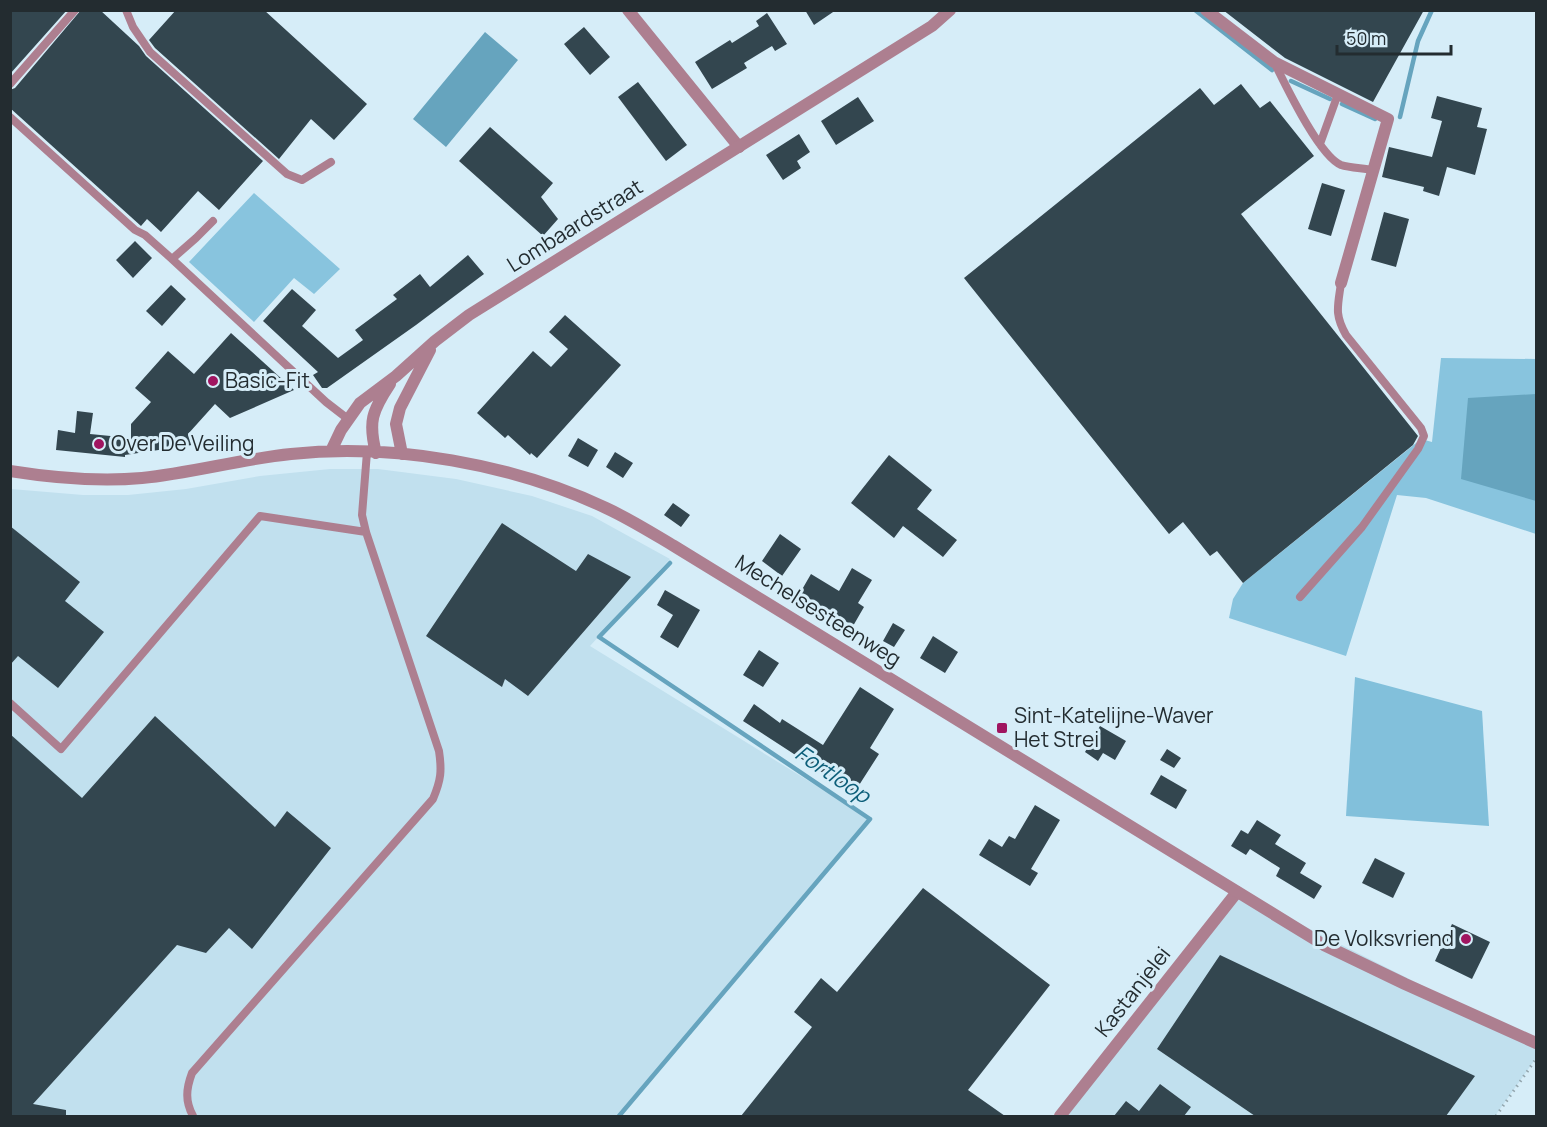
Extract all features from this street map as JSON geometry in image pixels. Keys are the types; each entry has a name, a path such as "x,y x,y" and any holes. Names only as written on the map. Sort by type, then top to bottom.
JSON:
{"street":[{"path":"628,10 739,147"},
{"name":"Lombaardstraat","path":"331,452 341,430 360,403 469,315 932,26 950,10"},
{"path":"1206,10 1274,62 1388,119 1341,283"},
{"name":"Lombaardstraat","path":"402,454 396,424 400,408 435,341"},
{"name":"Lombaardstraat","path":"372,452 371,423 376,405 396,376"},
{"name":"Mechelsesteenweg","path":"10,471 46,477 112,480 179,473 291,454 372,452 456,461 536,481 606,508 740,586 1324,945 1536,1043"},
{"name":"Kastanjelei","path":"1060,1116 1237,892"}],"lane":[{"path":"10,84 75,10"},
{"path":"126,10 133,27 150,52 287,174 302,180 331,162"},
{"path":"1274,62 1294,103 1326,153 1340,165 1373,170"},
{"path":"1320,144 1338,94"},
{"path":"10,117 135,230 145,235 172,259 326,402 348,419"},
{"path":"172,259 213,220"},
{"path":"1300,597 1362,527 1418,449 1424,436 1421,428 1346,335 1338,321 1341,283"},
{"path":"193,1116 187,1105 187,1088 192,1072 433,799 439,785 442,771 439,751 362,515 372,452"},
{"path":"10,703 61,749 260,516 366,532"}],"path":[{"path":"1496,1116 1536,1059"}],"shaded area":[{"path":"485,32 518,60 446,147 413,119"},
{"path":"254,193 340,269 314,294 294,278 254,322 189,262"},
{"path":"1441,358 1536,359 1536,534 1426,498 1397,495 1346,656 1229,618 1233,599 1243,583 1421,439 1432,442"},
{"path":"1536,394 1536,501 1461,479 1468,398"},
{"path":"330,469 378,469 456,479 532,496 592,516 670,559 590,646 872,820 621,1116 11,1116 11,489 83,495 128,495 186,489 260,476"},
{"path":"1355,677 1482,711 1489,826 1346,816"},
{"path":"1237,892 1536,1043 1536,1058 1495,1116 1056,1116"}],"building":[{"path":"10,10 67,10 10,74"},
{"path":"81,10 100,10 139,46 146,56 263,161 219,210 198,191 161,232 147,219 141,226 10,108 10,90 15,88"},
{"path":"176,10 264,10 367,104 334,140 311,119 279,159 155,48 149,40"},
{"path":"805,10 836,10 814,25"},
{"path":"1223,10 1424,10 1373,102 1285,58"},
{"path":"767,13 787,44 775,51 772,46 744,63 747,68 712,89 695,62 730,40 732,43 759,26 756,21"},
{"path":"584,27 610,57 590,75 564,44"},
{"path":"638,82 687,145 666,161 618,97"},
{"path":"1241,84 1260,108 1270,101 1314,156 1241,214 1418,436 1413,445 1243,583 1217,551 1210,556 1183,522 1169,534 964,278 1200,88 1214,105"},
{"path":"1437,96 1482,108 1477,127 1487,129 1475,175 1447,167 1439,196 1423,191 1424,187 1382,177 1389,147 1432,157 1442,121 1431,118"},
{"path":"858,97 874,121 836,145 821,121"},
{"path":"490,127 553,183 541,197 558,219 543,236 459,161"},
{"path":"799,134 810,152 797,161 801,168 783,180 766,155"},
{"path":"1322,183 1345,190 1331,236 1308,229"},
{"path":"1384,212 1409,219 1396,267 1371,260"},
{"path":"135,241 152,258 133,278 116,260"},
{"path":"468,255 484,274 327,388 322,388 313,375 318,372 263,321 292,289 316,310 302,326 338,358 363,340 355,330 397,299 393,295 420,274 430,287"},
{"path":"171,285 186,299 162,326 146,311"},
{"path":"565,315 621,365 537,458 531,453 530,455 508,435 505,438 477,413 533,351 551,367 568,349 549,332"},
{"name":"Basic-Fit","path":"231,333 294,390 230,418 215,404 188,434 192,445 125,455 125,457 56,450 58,430 75,433 77,411 93,413 90,434 131,438 131,424 151,402 135,388 168,351 194,374"},
{"path":"578,438 598,450 588,467 568,456"},
{"path":"615,452 633,463 623,478 606,467"},
{"path":"889,455 932,490 917,509 957,540 943,557 903,526 894,538 851,503"},
{"path":"673,503 690,515 681,527 664,515"},
{"path":"502,523 576,571 588,554 631,577 528,696 505,679 502,687 426,636"},
{"path":"10,526 80,582 65,601 104,632 58,688 18,656 10,665"},
{"path":"780,534 801,549 782,576 762,561"},
{"path":"852,568 872,580 858,603 864,607 853,626 800,593 811,574 839,591"},
{"path":"665,590 700,610 678,648 660,637 673,615 657,605"},
{"path":"893,623 905,630 894,647 883,641"},
{"path":"933,636 958,652 945,673 920,658"},
{"path":"759,650 779,663 763,687 743,675"},
{"path":"860,687 894,709 870,748 879,754 854,793 743,721 754,704 780,723 782,719 823,745"},
{"path":"155,716 275,827 287,811 331,848 252,949 229,928 206,953 177,945 33,1104 66,1110 66,1116 10,1116 10,734 82,798"},
{"path":"1100,726 1126,741 1115,760 1103,753 1098,761 1085,752"},
{"path":"1167,749 1181,758 1174,768 1160,760"},
{"path":"1161,775 1187,790 1176,809 1150,794"},
{"path":"1035,805 1060,820 1031,869 1038,873 1030,886 979,855 989,839 1002,847 1009,836 1015,839"},
{"path":"1257,820 1281,835 1275,844 1306,863 1300,873 1322,886 1314,899 1276,876 1280,868 1250,849 1246,855 1231,846 1241,830 1248,834"},
{"path":"1375,858 1405,873 1393,898 1362,883"},
{"path":"923,888 1050,985 968,1090 1005,1116 741,1116 812,1027 794,1012 821,978 837,992"},
{"path":"1452,924 1490,942 1472,979 1435,961"},
{"path":"1220,955 1475,1076 1446,1116 1255,1116 1157,1049"},
{"path":"1160,1084 1191,1107 1184,1116 1114,1116 1126,1101 1139,1111"}],"waterway":[{"path":"1195,10 1272,70"},
{"path":"1400,117 1418,41 1432,10"},
{"path":"1291,81 1330,99"},
{"path":"1342,104 1375,119"},
{"name":"Fortloop","path":"619,1116 870,819 599,637 670,563"}],"place":[{"name":"Basic-Fit","path":"213,381"},
{"name":"Over De Veiling","path":"99,444"},
{"name":"Sint-Katelijne-Waver Het Strei","path":"1002,728"},
{"name":"De Volksvriend","path":"1466,939"}]}
